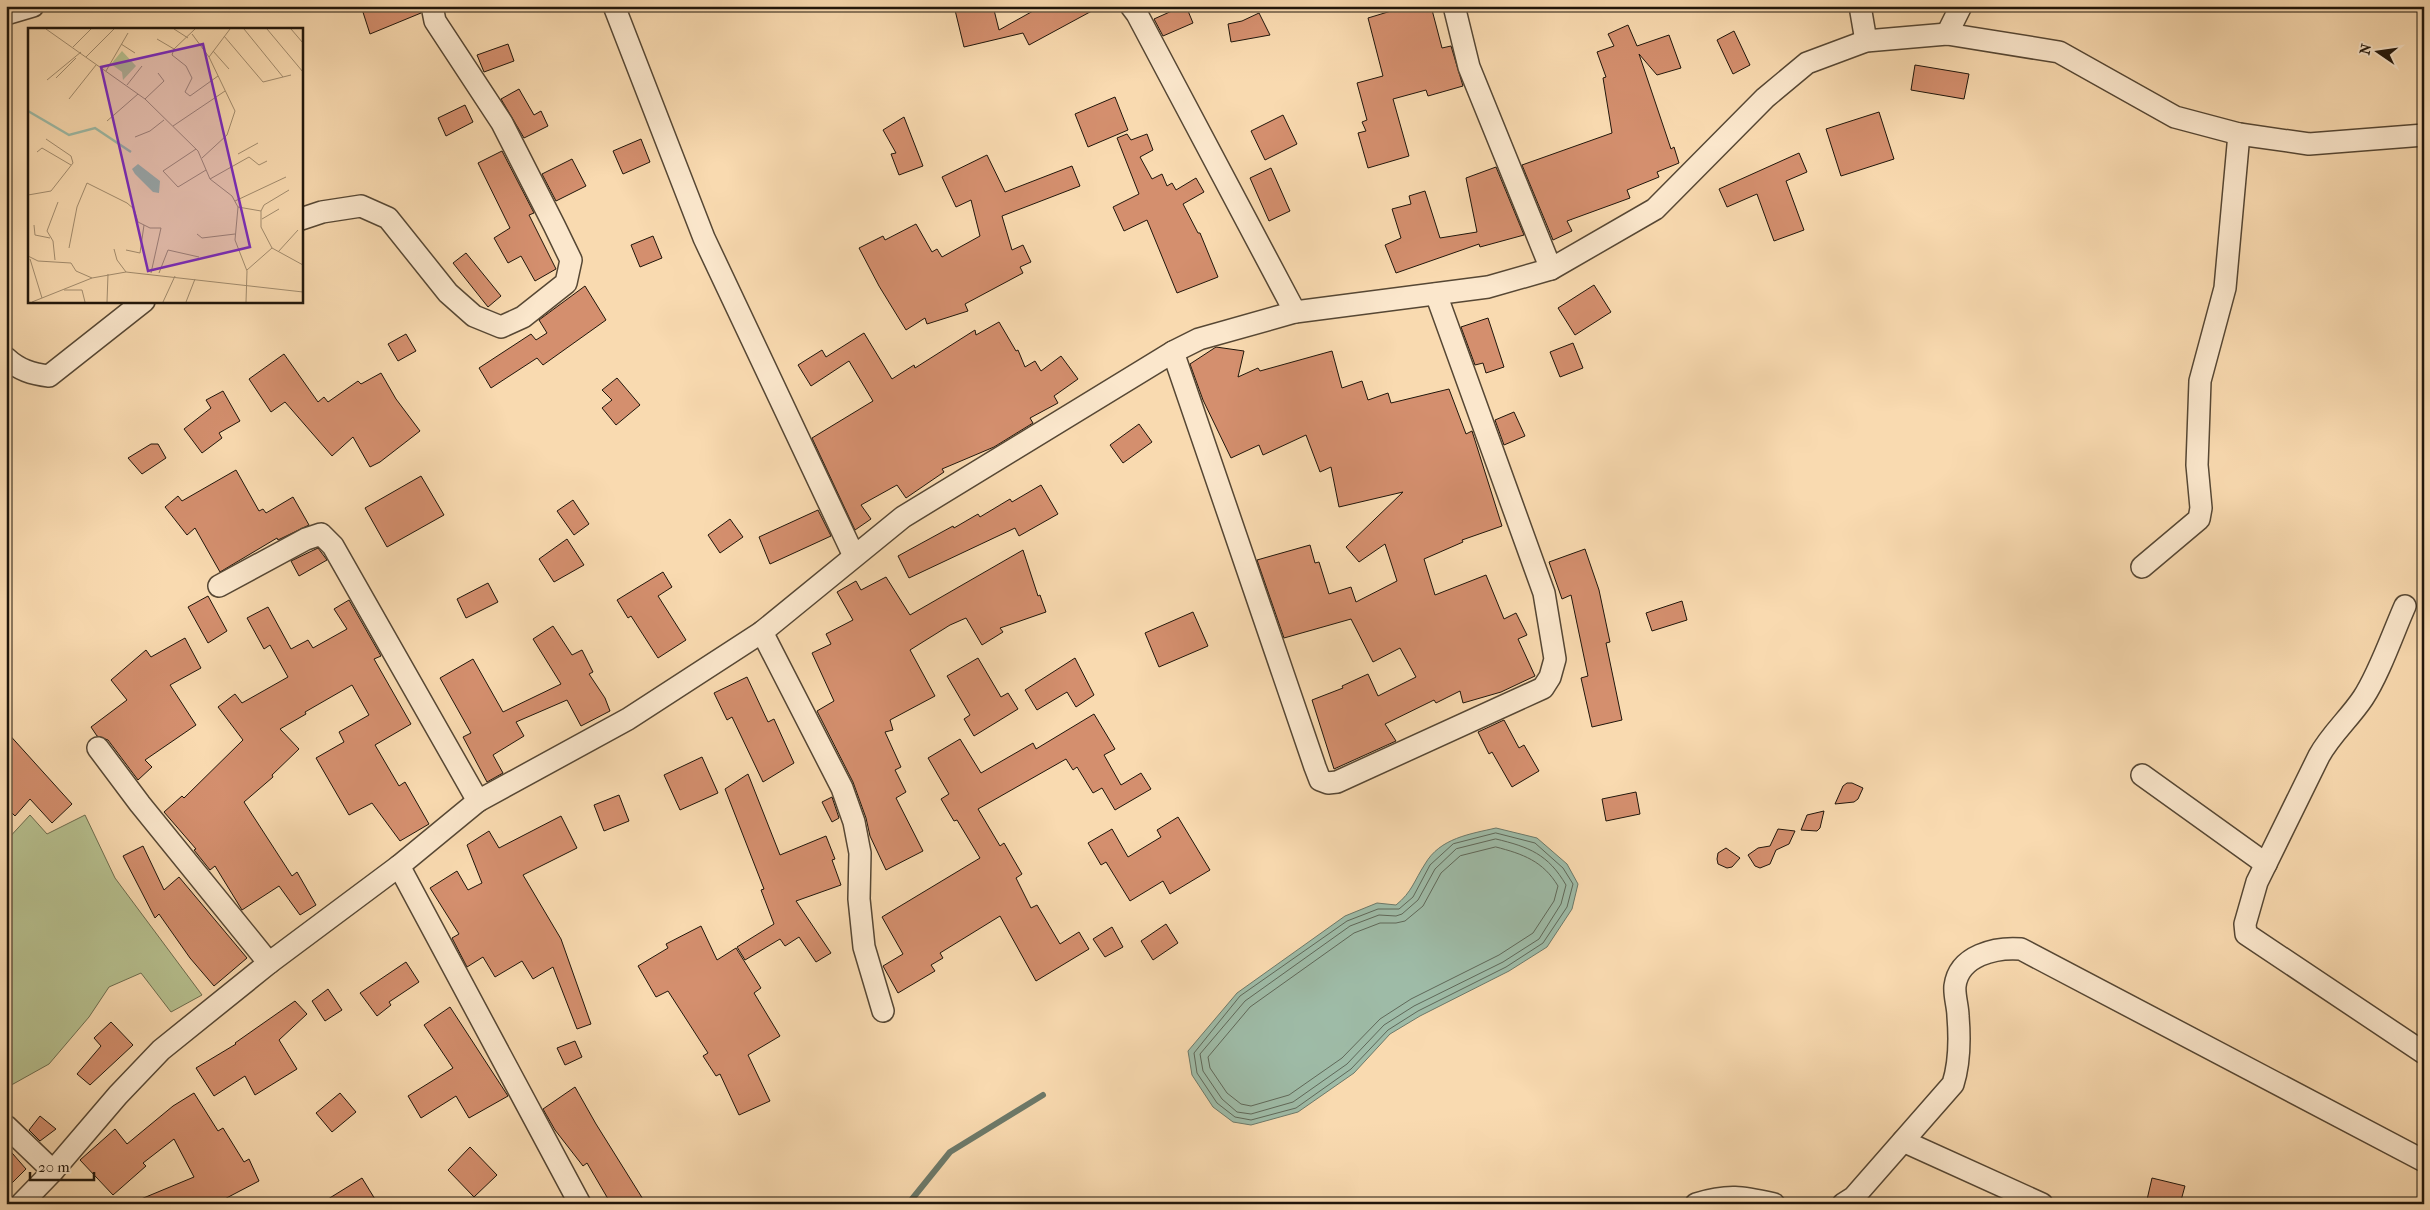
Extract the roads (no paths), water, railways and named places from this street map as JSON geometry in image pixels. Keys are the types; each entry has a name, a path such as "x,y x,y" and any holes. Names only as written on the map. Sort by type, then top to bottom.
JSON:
{"street":[{"path":"6,14 33,6"},
{"path":"302,219 322,212 361,206 388,218 448,293 474,316 501,327 523,317 566,283 570,260 554,225 502,122 435,21 432,6"},
{"path":"614,6 704,238 854,556"},
{"path":"1131,6 1137,14 1295,312"},
{"path":"1454,6 1469,67 1551,269"},
{"path":"1860,6 1866,42"},
{"path":"1947,34 1961,6"},
{"path":"20,1204 53,1171 118,1095 161,1050 269,963 399,866 478,801 628,720 762,632 903,517 1173,352 1200,339 1295,312 1488,287 1551,269 1655,210 1765,98 1807,63 1866,42 1947,34 2058,52 2175,117 2239,134 2309,144 2424,135"},
{"path":"2142,567 2199,519 2201,508 2197,465 2200,380 2225,288 2239,134"},
{"path":"1173,352 1314,767 1320,780 1328,783 1337,782 1543,688 1550,677 1555,659 1544,593 1436,294"},
{"path":"6,358 14,365 32,374 49,376 143,302"},
{"path":"219,586 306,539 321,534 333,546 478,801"},
{"path":"2405,606 2365,695 2350,717 2329,738 2257,882 2245,924 2246,934 2424,1053"},
{"path":"762,632 842,788 854,822 860,853 860,899 864,947 884,1011"},
{"path":"98,748 140,804 269,963"},
{"path":"2142,775 2266,864"},
{"path":"399,866 580,1204"},
{"path":"1843,1204 1854,1197 1953,1084 1959,1064 1955,986 1961,968 1984,953 2003,948 2022,949 2424,1162"},
{"path":"6,1126 53,1171"},
{"path":"1903,1141 2042,1204"},
{"path":"1696,1204 1718,1197 1738,1196 1774,1204"}],"water":[{"path":"1496,828 1537,838 1567,864 1578,884 1572,909 1547,947 1509,971 1420,1016 1390,1034 1354,1073 1298,1112 1251,1125 1233,1122 1213,1107 1192,1075 1188,1051 1237,993 1345,916 1377,903 1396,905 1409,891 1431,855 1439,848 1456,838"}],"waterway":[{"path":"908,1204 950,1152 1043,1095"}]}
